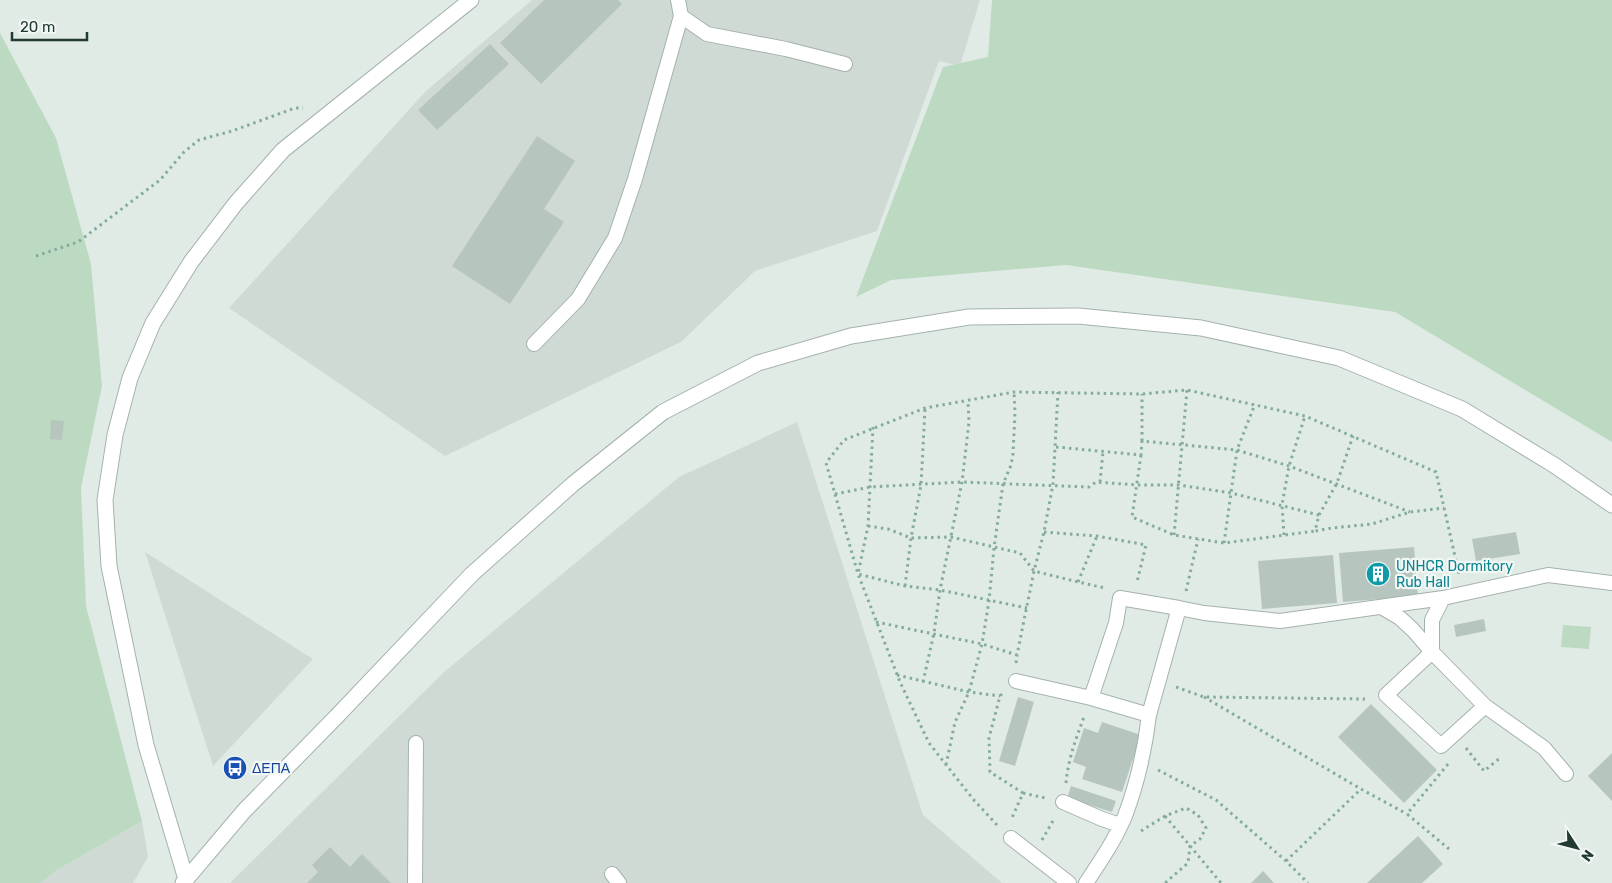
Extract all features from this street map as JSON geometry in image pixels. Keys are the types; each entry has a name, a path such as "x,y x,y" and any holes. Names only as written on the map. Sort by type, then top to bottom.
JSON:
{"street":[{"path":"184,881 146,745 109,566 105,500 115,436 130,378 153,324 192,262 236,203 283,150 471,0"},
{"path":"184,881 244,811 472,574 573,484 663,412 758,363 850,336 969,317 1078,316 1201,328 1339,358 1462,409 1554,465 1612,505"}],"lane":[{"path":"534,344 578,299 615,238 635,179 681,16 678,0"},
{"path":"681,16 707,34 786,48 845,64"},
{"path":"1091,698 1116,623 1120,598 1204,613 1280,622 1443,598 1548,575 1612,583"},
{"path":"1443,598 1432,620 1432,652 1386,695 1441,746 1485,706"},
{"path":"1086,883 1109,848 1125,816 1146,746 1149,715 1179,608"},
{"path":"1383,608 1400,618 1485,706 1544,748 1566,774"},
{"path":"1016,681 1091,698 1149,715"},
{"path":"415,883 416,743"},
{"path":"1063,802 1120,825"},
{"path":"1011,838 1069,883"}],"path":[{"path":"36,256 78,242 160,180 184,152 198,140 232,131 295,108 336,107"},
{"path":"1174,535 1187,390"},
{"path":"1011,838 992,821 973,799 929,743 897,675 858,574 826,463 844,440 924,408 1014,392 1142,394 1187,390 1305,416 1436,472 1464,594"},
{"path":"946,765 955,722 969,692 982,644 1003,484 1011,465 1013,454 1016,413 1014,392"},
{"path":"1011,838 1010,821 1023,794 990,772 989,738 1000,696 1016,681 1017,655 1053,484 1058,392"},
{"path":"1142,394 1141,456 1132,517 1174,535 1224,543 1372,524 1410,512 1444,508"},
{"path":"923,682 962,482 969,422 968,400"},
{"path":"1224,543 1237,450 1255,404"},
{"path":"905,586 911,538 921,485 924,408"},
{"path":"1284,535 1282,505 1289,466 1305,416"},
{"path":"858,574 868,526 873,428"},
{"path":"1315,531 1319,515 1337,483 1353,436"},
{"path":"1142,441 1237,450 1337,483 1410,512"},
{"path":"1056,447 1141,456"},
{"path":"1100,482 1103,452"},
{"path":"836,494 870,487 962,482 1053,484 1089,487 1096,482 1137,485 1179,485 1231,493 1319,515"},
{"path":"868,526 888,529 911,538 951,537 1020,553 1034,571 1106,588"},
{"path":"1044,532 1097,536 1146,545 1136,584"},
{"path":"1078,582 1097,536"},
{"path":"1185,594 1198,539"},
{"path":"858,574 905,586 940,590 1027,608"},
{"path":"876,622 982,644 1017,655"},
{"path":"897,675 969,692 1000,696"},
{"path":"1159,681 1204,697 1407,814 1450,849"},
{"path":"1204,697 1365,699"},
{"path":"1032,854 1063,802 1067,772 1076,737 1091,698"},
{"path":"1463,745 1484,771 1500,758"},
{"path":"1407,814 1451,760"},
{"path":"1141,761 1216,800 1286,861 1308,883"},
{"path":"1286,861 1361,789"},
{"path":"1165,883 1188,863 1190,846 1200,839 1206,828 1198,815 1186,808 1165,816 1190,846 1221,883"}],"shaded area":[{"path":"532,0 980,0 960,66 939,61 877,231 755,271 681,342 445,456 229,308 425,92"},
{"path":"797,422 923,815 1002,883 230,883 444,672 679,477"},
{"path":"145,552 313,659 213,766"},
{"path":"142,821 148,857 133,883 40,883 57,870"}],"green space":[{"path":"992,0 1612,0 1612,442 1395,312 1066,265 891,280 856,297 943,67 988,57"},
{"path":"0,33 56,138 91,264 102,386 81,488 86,606 142,821 57,870 40,883 0,883"},
{"path":"1563,625 1591,627 1589,649 1561,647"}],"building":[{"path":"544,0 618,0 622,4 541,84 500,43"},
{"path":"490,44 509,64 437,130 418,110"},
{"path":"537,136 575,161 544,209 564,222 510,304 452,266"},
{"path":"51,420 64,421 62,440 50,439"},
{"path":"1516,532 1520,554 1476,561 1472,539"},
{"name":"UNHCR Dormitory Rub Hall","path":"1414,547 1418,596 1343,602 1339,553"},
{"path":"1333,555 1337,603 1262,609 1258,561"},
{"path":"1484,619 1486,631 1456,637 1454,625"},
{"path":"1018,697 1034,702 1015,766 999,761"},
{"path":"1371,704 1437,770 1404,803 1338,737"},
{"path":"1102,722 1141,735 1122,792 1082,779 1086,767 1073,762 1084,728 1098,733"},
{"path":"1612,753 1612,801 1588,776"},
{"path":"1071,786 1116,801 1112,812 1067,798"},
{"path":"1418,836 1443,864 1422,883 1367,883"},
{"path":"330,847 350,867 362,854 391,883 307,883 318,872 312,865"},
{"path":"1263,871 1274,883 1251,883"}],"place":[{"name":"UNHCR Dormitory Rub Hall","path":"1378,574"},
{"name":"ΔΕΠΑ","path":"235,768"}]}
